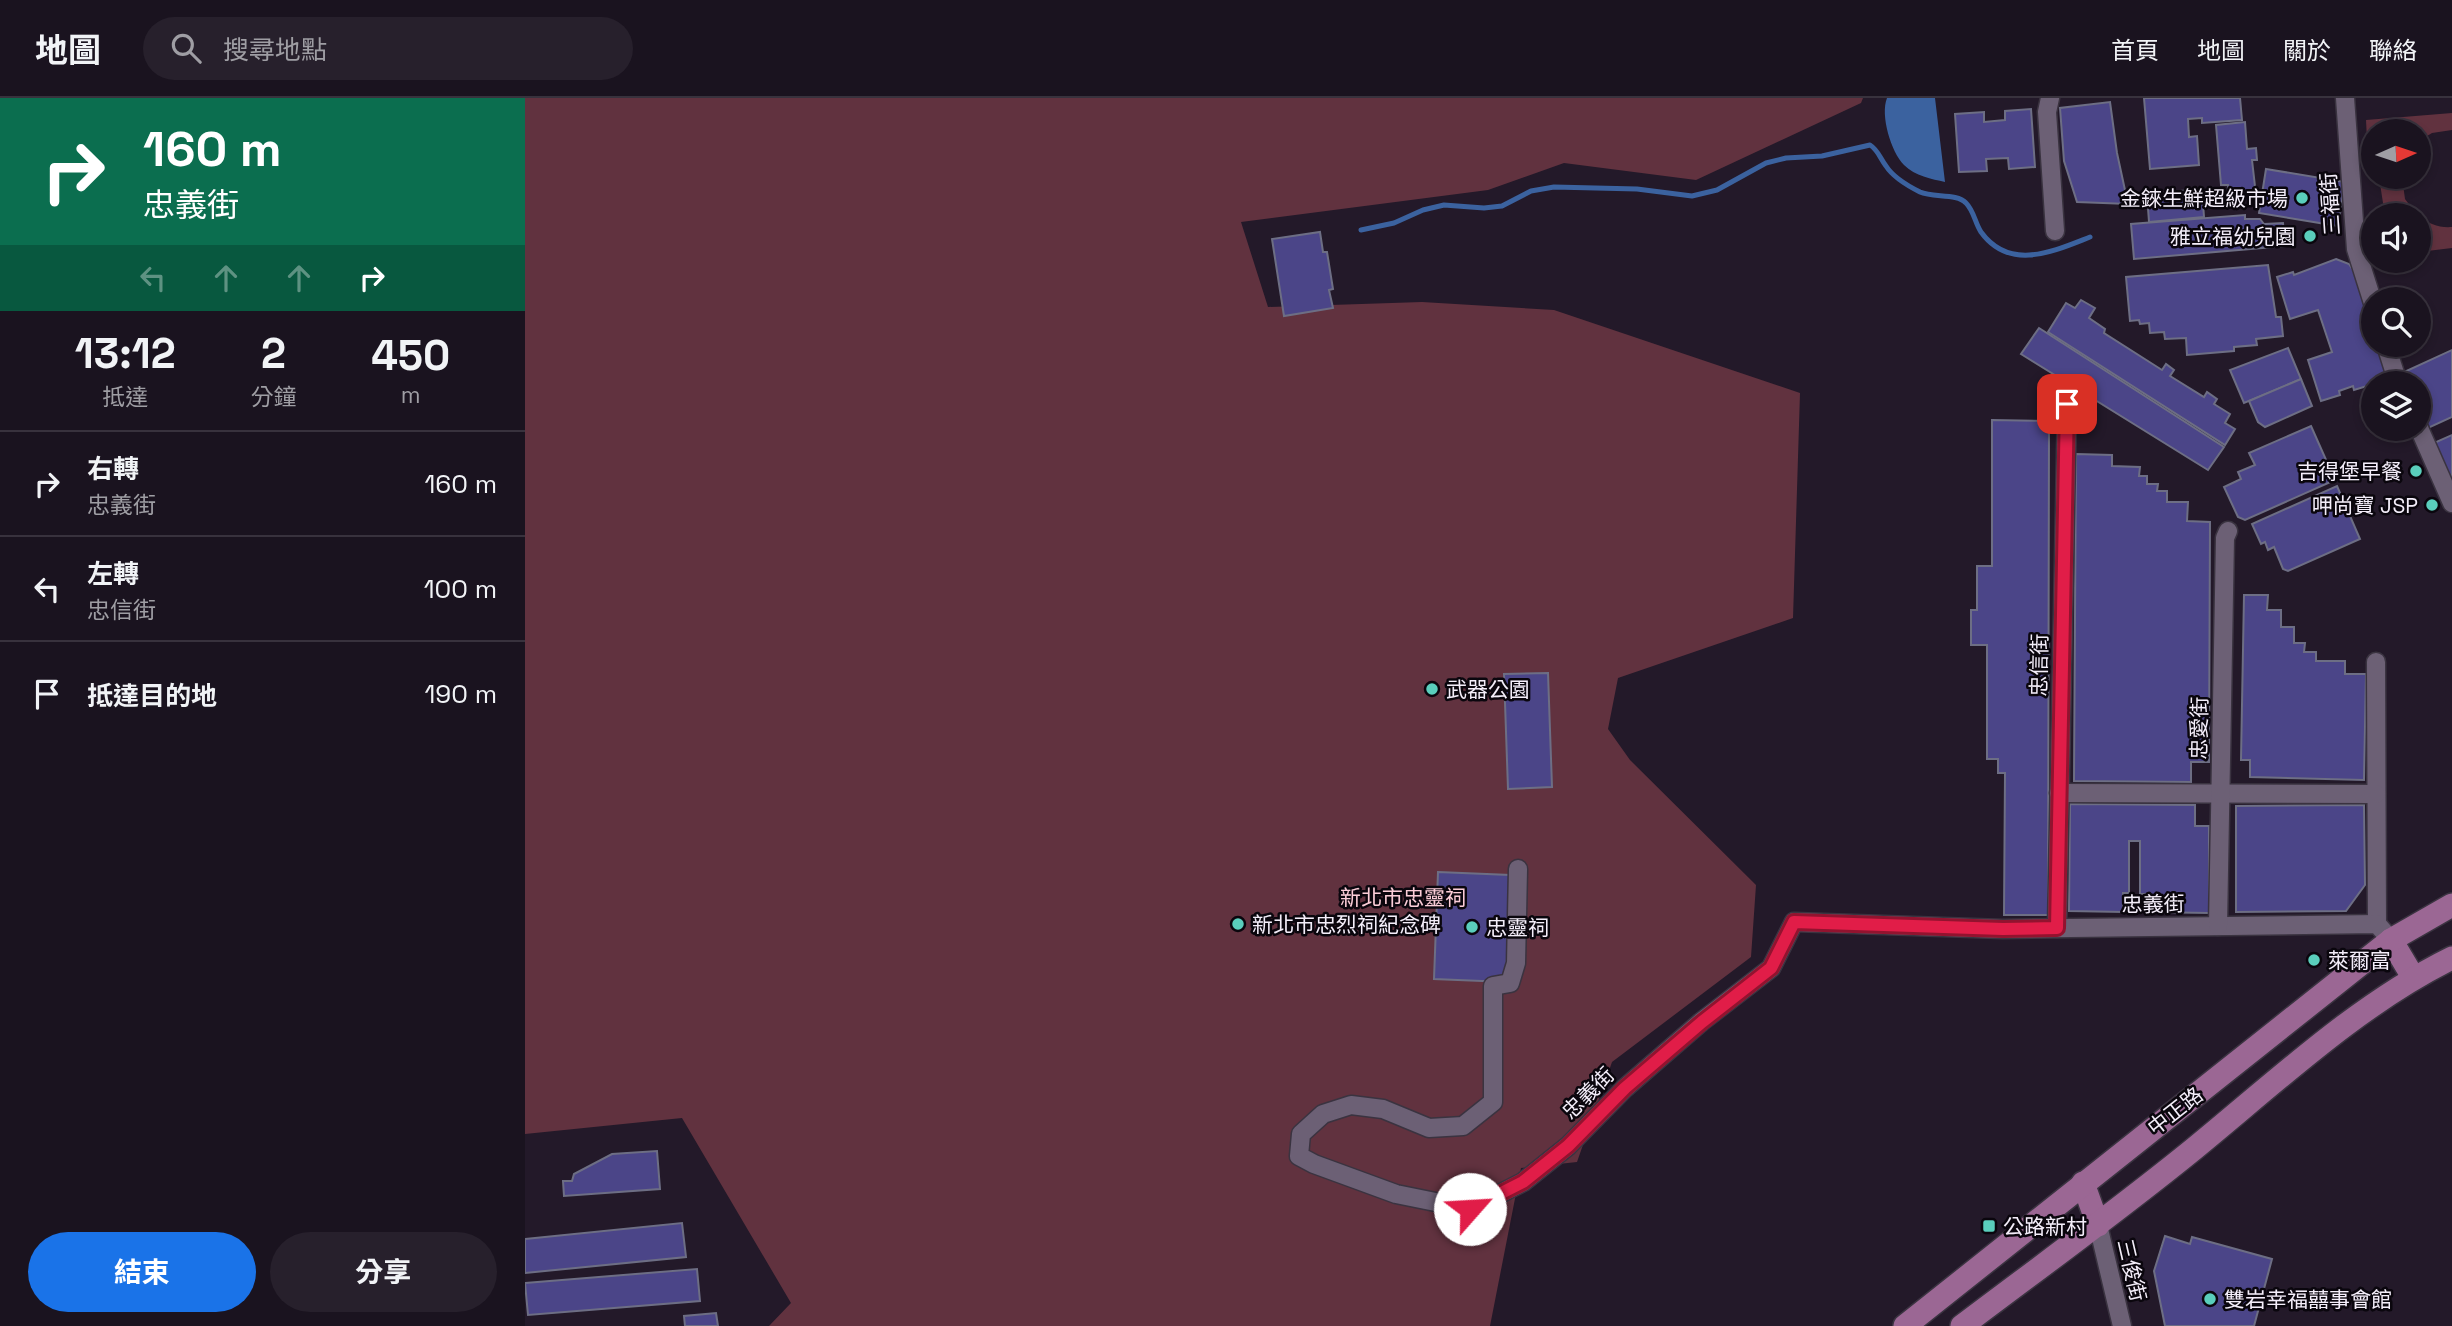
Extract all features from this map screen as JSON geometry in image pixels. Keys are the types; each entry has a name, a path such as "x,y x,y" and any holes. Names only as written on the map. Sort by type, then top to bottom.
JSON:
{"main road":[{"name":"中正路","path":"1905,1326 2083,1183 2384,932 2452,905"},
{"path":"2384,932 2413,977"},
{"name":"中正路","path":"1962,1326 2098,1225 2343,1027 2413,977 2452,958"},
{"path":"2083,1183 2098,1225"}],"street":[{"path":"2050,98 2046,112 2055,231"},
{"name":"三福街","path":"2345,98 2356,249 2368,287"},
{"name":"忠信街","path":"2057,928 2067,404"},
{"path":"2425,441 2452,503"},
{"name":"忠愛街","path":"2218,926 2225,538 2228,531"},
{"path":"2375,662 2377,794 2384,932"},
{"path":"2059,793 2377,794"},
{"name":"忠義街","path":"1518,869 1516,963 1510,983 1493,986 1493,1102 1463,1126 1429,1128 1383,1109 1351,1105 1323,1114 1301,1134 1299,1156 1396,1194 1470,1209 1523,1182 1568,1146 1625,1088 1771,968 1794,922 2003,929 2218,926 2384,932"},
{"name":"三俊街","path":"2098,1225 2122,1326"}],"green space":[{"name":"新北市忠靈祠","path":"525,98 1863,98 1861,103 1696,180 1564,163 1488,190 1241,222 1268,307 1422,302 1554,310 1800,393 1793,618 1618,678 1608,729 1630,760 1756,885 1751,957 1612,1062 1577,1162 1521,1168 1490,1326 769,1326 791,1303 682,1118 525,1134"},
{"path":"2452,113 2452,130 2431,134 2431,119 2378,119"},
{"path":"2381,189 2404,189 2408,203 2383,203"},
{"path":"2431,223 2452,227 2452,248 2431,251"}],"water":[{"path":"1887,98 1935,98 1945,182 1913,172 1899,159 1886,123"}],"building":[{"path":"2144,98 2240,98 2242,120 2202,123 2202,118 2188,119 2189,137 2197,136 2199,165 2150,169"},
{"path":"2110,102 2128,204 2077,202 2064,161 2060,108"},
{"path":"2031,109 2035,167 2009,169 2008,158 1986,159 1987,171 1959,172 1955,114 1984,112 1984,122 2005,120 2005,111"},
{"path":"2245,122 2247,149 2256,148 2257,160 2252,160 2256,195 2229,197 2228,185 2221,185 2216,125"},
{"name":"金錸生鮮超級市場","path":"2266,169 2345,182 2338,226 2259,213"},
{"path":"2202,189 2204,217 2149,222 2147,194"},
{"path":"2245,215 2245,219 2260,219 2264,224 2283,223 2285,246 2134,259 2131,224"},
{"path":"1320,232 1323,252 1327,252 1333,308 1284,316 1272,239"},
{"path":"2336,259 2349,264 2361,294 2361,357 2381,357 2385,371 2361,371 2361,388 2354,390 2353,386 2339,391 2340,395 2321,401 2308,360 2332,352 2318,310 2290,319 2277,277 2293,272 2294,275"},
{"path":"2268,265 2276,317 2281,317 2283,336 2256,339 2257,345 2234,347 2234,351 2187,355 2186,338 2165,339 2164,332 2150,333 2149,323 2130,321 2126,277"},
{"path":"2081,300 2095,308 2089,318 2105,329 2104,333 2162,370 2166,364 2174,370 2170,376 2204,397 2207,392 2217,399 2214,404 2230,414 2225,423 2235,429 2225,445 2048,332 2066,303 2075,308"},
{"path":"2039,328 2224,447 2208,470 2021,354"},
{"path":"2288,348 2301,379 2244,403 2230,370"},
{"path":"2452,350 2452,417 2431,427 2431,371 2406,371"},
{"path":"2301,379 2312,406 2265,427 2258,422 2249,401"},
{"path":"1992,420 2049,421 2048,915 2004,915 2005,773 1998,773 1998,759 1987,759 1987,645 1971,645 1971,610 1977,610 1977,566 1992,566"},
{"path":"2311,426 2335,480 2245,520 2238,517 2224,487 2241,479 2238,472 2255,465 2249,453"},
{"path":"2452,435 2452,482 2434,443"},
{"path":"2076,454 2112,455 2112,466 2140,467 2139,476 2147,476 2147,484 2158,484 2157,491 2167,491 2167,502 2188,502 2187,521 2210,522 2209,762 2191,762 2191,782 2074,781"},
{"path":"2337,486 2360,539 2288,571 2283,569 2274,547 2268,550 2265,542 2261,544 2252,524"},
{"path":"2244,595 2268,595 2267,610 2281,610 2281,627 2294,627 2294,643 2305,643 2304,652 2316,652 2316,661 2345,661 2345,674 2366,674 2364,780 2250,777 2250,760 2241,760"},
{"path":"1548,673 1552,787 1508,789 1504,674"},
{"path":"2070,804 2195,805 2195,826 2209,826 2209,913 2145,912 2145,894 2140,894 2140,841 2129,841 2129,893 2123,893 2123,912 2069,911"},
{"path":"2364,805 2365,885 2346,911 2236,912 2236,806"},
{"name":"忠靈祠","path":"1438,872 1510,875 1506,982 1434,979"},
{"path":"657,1151 660,1189 564,1196 563,1181 572,1181 574,1174 612,1154"},
{"path":"682,1223 686,1257 525,1273 525,1239"},
{"name":"雙岩幸福囍事會館","path":"2165,1236 2190,1244 2192,1237 2272,1259 2254,1326 2165,1326 2154,1271"},
{"path":"697,1269 700,1301 528,1315 525,1283"},
{"path":"716,1313 718,1326 685,1326 684,1316"}],"waterway":[{"path":"1361,230 1394,223 1423,210 1444,205 1484,208 1502,206 1531,191 1554,187 1637,189 1692,196 1717,190 1766,163 1786,158 1822,156 1870,145 1901,181 1925,194 1957,198 1966,203 1981,232 2005,252 2033,255 2090,237"}],"place":[{"name":"金錸生鮮超級市場","path":"2302,198"},
{"name":"雅立福幼兒園","path":"2310,236"},
{"name":"吉得堡早餐","path":"2416,471"},
{"name":"呷尚寶 JSP","path":"2432,505"},
{"name":"武器公園","path":"1432,689"},
{"name":"新北市忠烈祠紀念碑","path":"1238,924"},
{"name":"忠靈祠","path":"1472,927"},
{"name":"萊爾富","path":"2314,960"},
{"name":"公路新村","path":"1989,1226"},
{"name":"雙岩幸福囍事會館","path":"2210,1299"}],"route":[{"path":"1470,1209 1523,1182 1568,1146 1625,1088 1771,968 1794,922 2003,929 2057,928 2067,404"}]}
